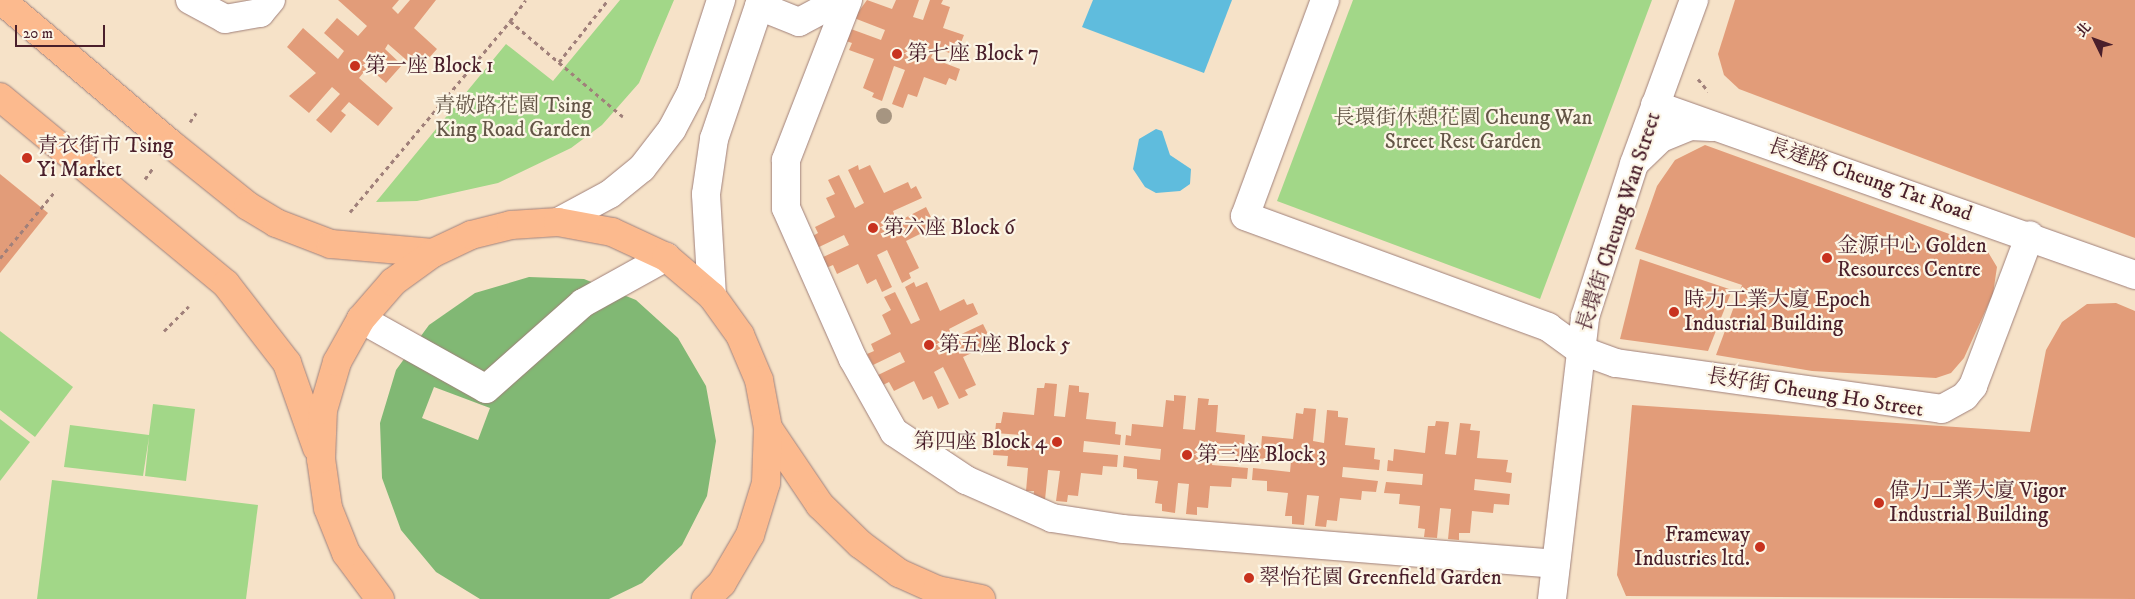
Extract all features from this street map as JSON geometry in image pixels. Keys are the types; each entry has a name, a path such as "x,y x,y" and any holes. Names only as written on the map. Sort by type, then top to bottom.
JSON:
{"main road":[{"path":"1,0 187,157 276,223 331,244 433,253"},
{"path":"0,97 226,284 287,363 321,459"},
{"path":"358,599 346,553 328,508 321,459 323,410 337,362 361,319 393,282 433,253 471,235 511,225 558,222 612,232 666,257 712,296 744,344 759,380 768,428 766,483 750,535 722,583 706,599"},
{"path":"768,428 814,498 860,544 899,573 937,590 980,599"},
{"path":"346,553 380,599"}],"street":[{"path":"190,0 226,19 260,13 271,0"},
{"path":"558,222 610,194 642,168 672,128 691,93 721,0"},
{"path":"712,296 706,194 712,158 760,3 799,22 840,0"},
{"path":"848,0 786,160 786,208 853,360 894,432 966,480 1052,518 1122,529 1556,564"},
{"name":"長好街 Cheung Ho Street","path":"1325,0 1246,216 1548,327 1580,350 1616,363 1942,409 1965,396 1973,386 2030,234"},
{"name":"長環街 Cheung Wan Street","path":"1552,599 1580,350 1589,302 1634,164 1694,0"},
{"name":"長達路 Cheung Tat Road","path":"1656,106 2030,234 2135,275"},
{"name":"長達路 Cheung Tat Road","path":"1634,164 1661,138 1690,126 1717,128"},
{"path":"361,319 486,389 583,303 666,257"}],"path":[{"path":"350,212 526,0"},
{"path":"558,62 608,0"},
{"path":"510,21 623,117"},
{"path":"0,258 56,190"},
{"path":"164,331 188,306"}],"green space":[{"name":"青敬路花園 Tsing King Road Garden","path":"620,0 674,0 639,83 602,125 571,148 498,183 417,201 376,202 506,44 553,81"},
{"name":"長環街休憩花園 Cheung Wan Street Rest Garden","path":"1353,0 1652,0 1540,299 1277,201"},
{"path":"529,277 584,279 636,300 678,338 706,386 716,441 707,496 682,545 642,583 609,599 480,599 436,572 401,530 382,478 380,423 396,370 429,325 475,293","holes":["434,387 490,408 478,440 422,418"]},
{"path":"0,331 73,387 35,437 0,410"},
{"path":"153,404 195,409 186,481 145,476 149,437 143,476 64,467 70,425 149,435"},
{"path":"0,419 30,442 0,481"},
{"path":"52,480 258,505 246,599 37,599"}],"water":[{"path":"1093,0 1232,0 1204,73 1082,27"},
{"path":"1156,129 1162,131 1170,155 1191,169 1190,184 1180,191 1156,193 1145,187 1133,169 1139,139"}],"building":[{"name":"第一座 Block 1","path":"338,0 399,0 392,8 398,14 410,0 436,0 414,28 437,49 418,70 388,44 385,49 402,65 386,83 368,67 359,78 393,108 378,126 349,102 341,111 346,115 331,133 316,120 340,94 332,87 309,113 289,96 316,73 287,47 303,28 338,59 344,51 324,33 337,18 358,36 367,26"},
{"name":"第七座 Block 7","path":"867,0 892,9 896,0 919,0 913,17 923,20 930,0 943,0 941,4 950,7 943,28 964,35 960,45 967,48 964,58 935,48 931,58 960,69 956,81 949,78 946,85 924,77 917,97 908,94 903,108 892,104 905,70 894,66 882,101 872,97 874,93 863,88 874,59 849,50 852,43 846,41 851,29 881,40 885,30 854,18"},
{"path":"1735,0 2135,0 2135,238 1739,89 1724,75 1718,54"},
{"name":"金源中心 Golden Resources Centre","path":"1705,145 1985,247 1997,267 1993,294 1964,358 1951,373 1936,378 1812,371 1716,355 1742,285 1635,249 1657,186 1675,160"},
{"name":"第六座 Block 6","path":"858,165 859,170 870,165 884,193 908,182 911,189 916,186 922,198 893,211 897,222 926,207 931,217 926,220 930,229 906,241 919,268 909,273 911,278 902,283 887,250 877,255 892,287 882,292 876,279 867,284 858,264 837,274 833,265 826,268 821,258 849,245 844,235 817,248 811,237 818,233 815,227 835,217 826,198 835,194 828,180 839,175 855,208 864,203 848,170"},
{"path":"0,174 48,213 0,273"},
{"name":"時力工業大廈 Epoch Industrial Building","path":"1640,259 1732,290 1708,351 1620,339"},
{"name":"第五座 Block 5","path":"914,282 916,287 927,282 940,311 964,299 967,305 973,303 978,314 949,329 953,338 983,324 988,334 982,337 987,346 963,357 976,385 965,390 968,395 959,399 943,367 934,372 949,404 938,409 932,396 923,400 914,381 894,391 889,382 883,385 878,375 905,362 900,352 873,365 867,354 874,351 871,344 891,334 882,315 891,310 884,297 895,292 911,324 920,320 905,287"},
{"name":"偉力工業大廈 Vigor Industrial Building","path":"2116,303 2135,311 2135,599 1626,596 1617,575 1632,405 2030,432 2046,350 2062,322 2087,304"},
{"name":"第四座 Block 4","path":"1045,383 1057,384 1054,416 1065,417 1069,385 1079,386 1079,392 1089,393 1086,419 1116,422 1115,434 1121,435 1120,445 1084,441 1083,452 1118,455 1117,467 1103,466 1102,475 1081,473 1078,496 1068,495 1067,502 1056,501 1060,471 1048,470 1045,500 1033,499 1034,491 1026,491 1028,468 1007,466 1008,456 993,455 994,444 1031,447 1032,436 995,433 996,423 1001,423 1003,412 1034,415 1037,388 1044,388"},
{"name":"第三座 Block 3","path":"1174,395 1186,396 1183,429 1195,430 1198,398 1209,399 1208,405 1218,405 1216,432 1245,435 1244,447 1250,447 1249,457 1214,454 1212,465 1248,468 1247,479 1232,478 1231,487 1210,486 1208,508 1197,507 1197,515 1186,514 1189,484 1178,483 1175,513 1162,511 1162,504 1155,503 1158,481 1137,479 1137,469 1123,467 1124,456 1160,460 1161,449 1125,445 1126,435 1131,436 1132,424 1163,427 1166,400 1174,401"},
{"path":"1304,408 1316,409 1313,441 1324,443 1327,410 1338,411 1338,417 1348,418 1345,445 1375,448 1374,459 1380,460 1379,470 1343,467 1342,477 1378,481 1376,492 1362,491 1361,500 1340,498 1337,521 1327,520 1326,527 1315,526 1319,496 1307,495 1304,525 1292,524 1292,516 1285,516 1288,493 1267,491 1267,481 1252,480 1253,468 1290,472 1291,461 1254,458 1255,447 1261,448 1262,436 1293,439 1296,413 1303,414"},
{"path":"1436,421 1449,422 1445,454 1456,455 1460,423 1471,424 1470,430 1480,431 1477,458 1508,460 1506,472 1512,473 1511,483 1475,479 1474,490 1510,494 1509,505 1494,504 1493,513 1472,511 1470,533 1459,533 1459,540 1448,539 1451,509 1440,508 1437,538 1424,537 1425,529 1418,528 1420,506 1399,504 1400,494 1384,493 1386,482 1422,485 1423,474 1387,471 1388,460 1393,461 1394,449 1425,453 1428,426 1435,426"},
{"path":"1277,573 1295,576 1295,580 1276,578"}],"place":[{"name":"第七座 Block 7","path":"897,54"},
{"name":"第一座 Block 1","path":"355,66"},
{"name":"青衣街市 Tsing Yi Market","path":"27,158"},
{"name":"第六座 Block 6","path":"873,228"},
{"name":"金源中心 Golden Resources Centre","path":"1827,258"},
{"name":"時力工業大廈 Epoch Industrial Building","path":"1674,312"},
{"name":"第五座 Block 5","path":"929,345"},
{"name":"第四座 Block 4","path":"1057,442"},
{"name":"第三座 Block 3","path":"1187,455"},
{"name":"偉力工業大廈 Vigor Industrial Building","path":"1879,503"},
{"name":"Frameway Industries ltd.","path":"1760,547"},
{"name":"翠怡花園 Greenfield Garden","path":"1249,578"}]}
